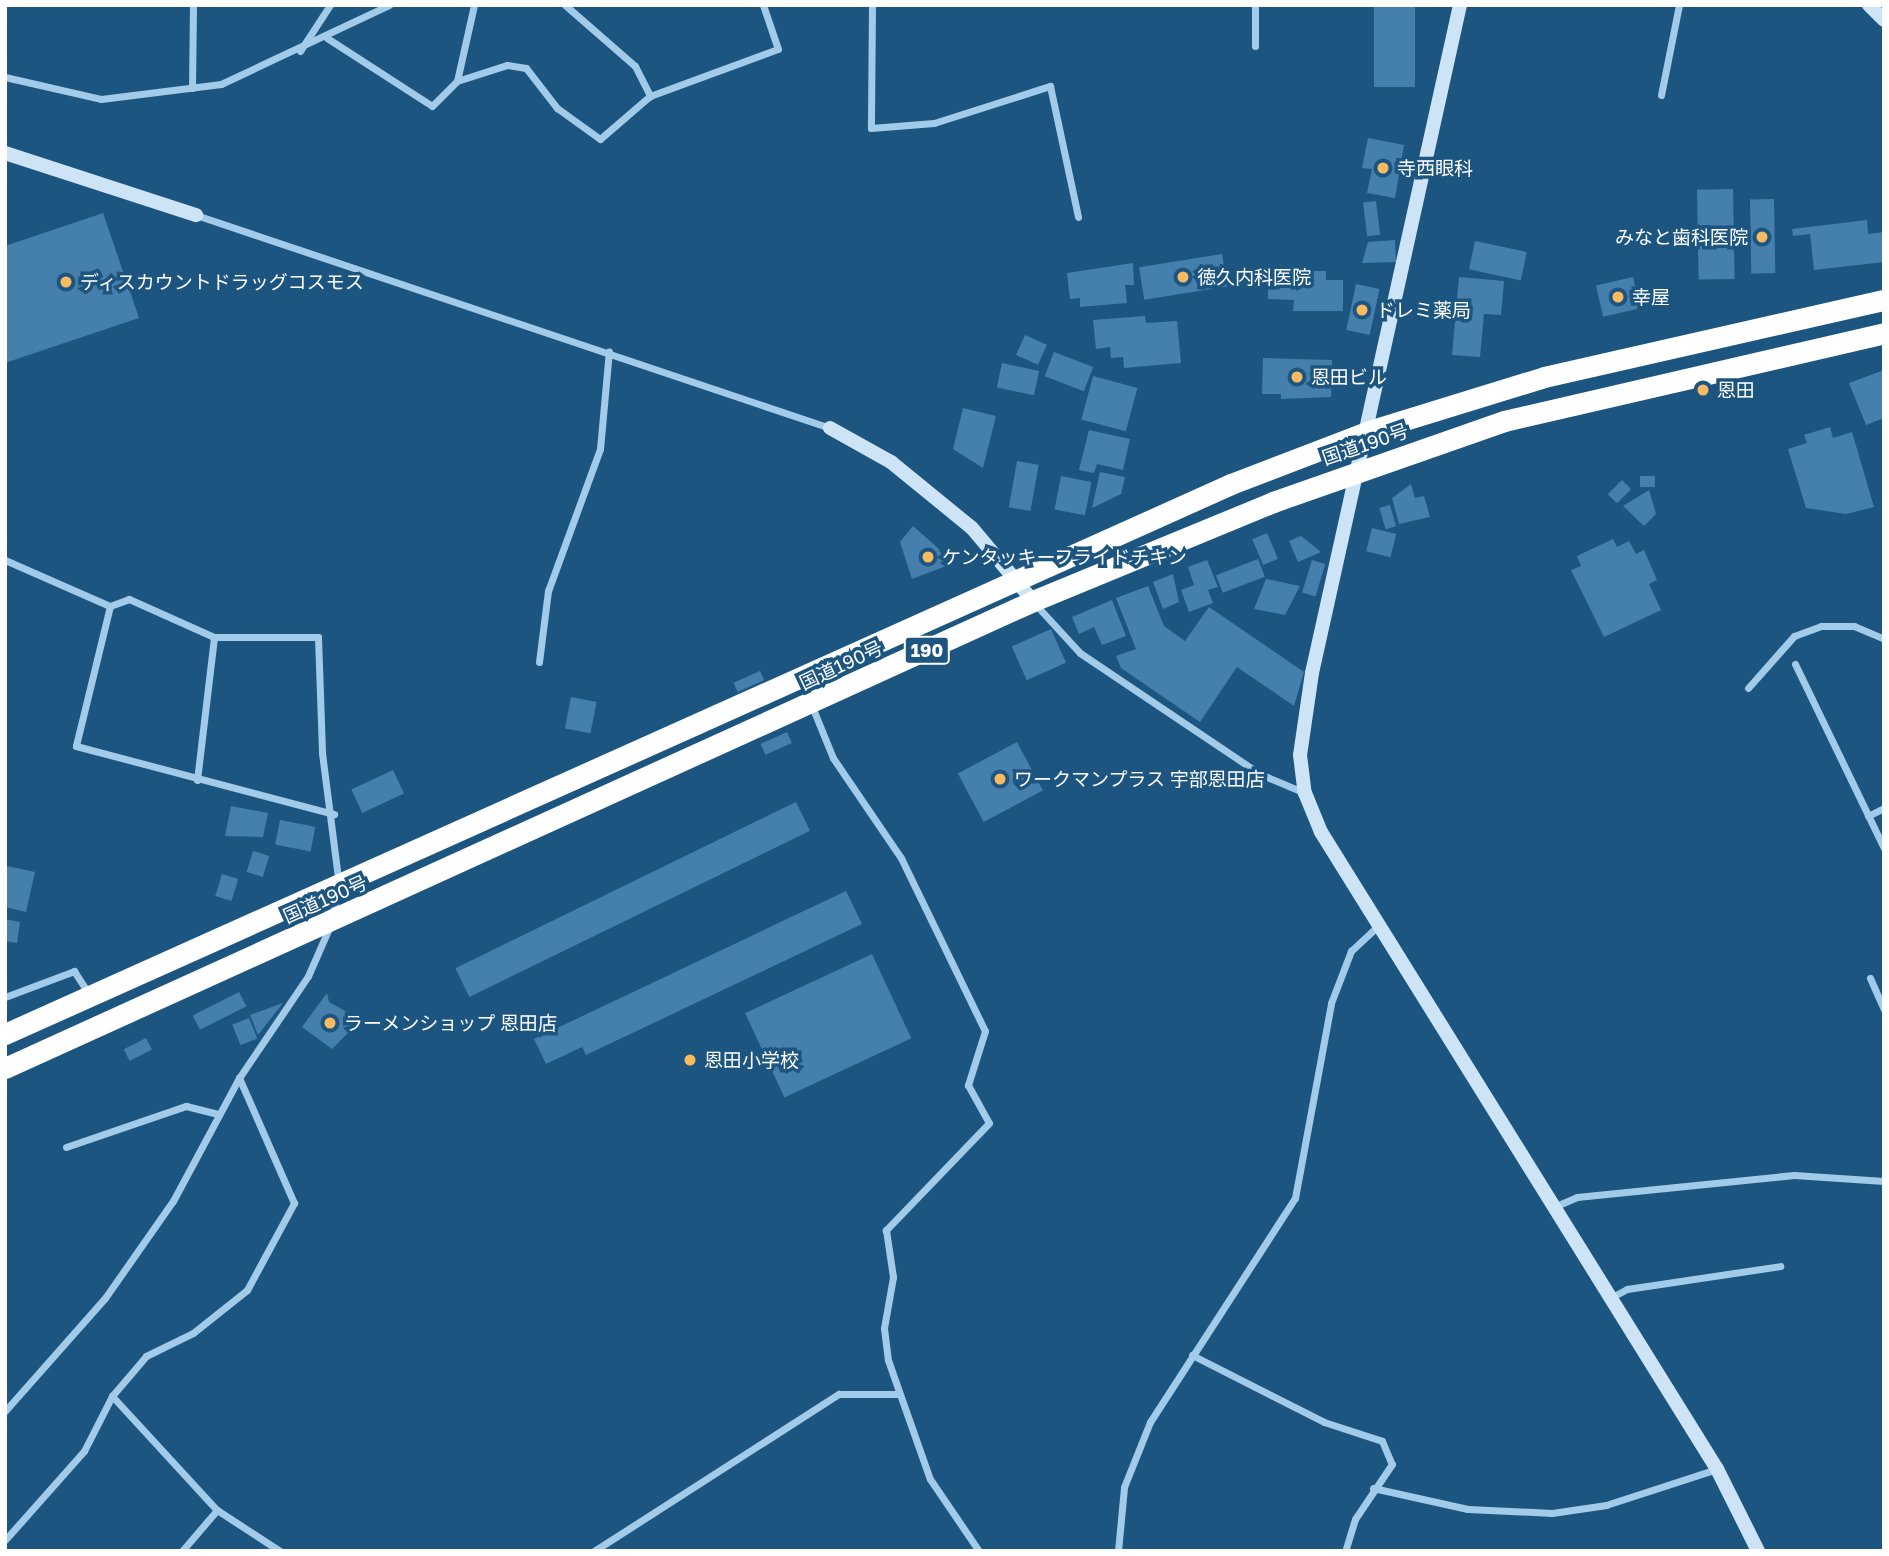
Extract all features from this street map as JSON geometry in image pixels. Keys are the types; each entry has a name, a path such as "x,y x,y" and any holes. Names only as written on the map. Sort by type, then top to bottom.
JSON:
{"highway":[{"name":"国道190号","path":"5,1034 1013,578 1369,431 1633,353 1884,300"},
{"name":"国道190号","path":"5,1068 1033,601 1358,470 1597,396 1884,332"}],"street":[{"path":"192,88 193,5"},
{"path":"299,52 330,5"},
{"path":"5,77 101,99 221,84 299,52 389,5"},
{"path":"457,81 474,5"},
{"path":"565,5 635,66 650,96"},
{"path":"327,38 432,106 457,81 507,65 526,68 557,108 600,139 650,96 778,49 763,5"},
{"path":"872,5 871,128 934,123 1050,86 1078,217"},
{"path":"1255,5 1255,46"},
{"path":"1460,5 1369,431 1358,470 1303,723 1305,793 1379,925 1717,1469 1758,1551"},
{"path":"1661,95 1679,5"},
{"path":"1869,5 1884,20"},
{"path":"5,153 608,351 830,428 891,461 972,528 1080,653 1260,774 1305,793"},
{"path":"539,662 548,591 600,449 608,351"},
{"path":"5,560 110,606 129,599 214,637 318,637 322,753 334,814 338,885 331,922 308,976 217,1114 166,1212 105,1298 5,1411"},
{"path":"110,606 76,746 334,814"},
{"path":"1748,688 1794,636 1812,630 1854,626 1884,639"},
{"path":"197,780 214,637"},
{"path":"1795,664 1884,848"},
{"path":"811,704 833,758 901,858 985,1031 968,1085 989,1123 886,1230 893,1277 884,1328 899,1394 930,1479 976,1549"},
{"path":"1868,816 1884,808"},
{"path":"1118,1551 1117,1516 1136,1454 1192,1355 1295,1198 1331,1003 1351,951 1379,925"},
{"path":"5,996 74,971 90,996"},
{"path":"1870,978 1884,1009"},
{"path":"5,1540 84,1451 112,1395 146,1356 193,1333 247,1290 294,1203 239,1078"},
{"path":"66,1147 186,1106 217,1114"},
{"path":"1556,1206 1577,1197 1794,1175 1884,1181"},
{"path":"1612,1297 1627,1289 1780,1266"},
{"path":"1192,1355 1324,1422 1382,1441 1392,1464 1373,1489 1345,1551"},
{"path":"594,1551 839,1394 899,1394"},
{"path":"112,1395 217,1510 280,1551"},
{"path":"1373,1489 1468,1509 1552,1513 1627,1499 1717,1469"},
{"path":"181,1551 217,1510"}],"building":[{"path":"1374,5 1415,5 1415,87 1374,87"},
{"name":"寺西眼科","path":"1368,138 1404,145 1395,198 1367,193 1372,169 1362,168"},
{"path":"1733,189 1735,279 1699,280 1697,190"},
{"name":"みなと歯科医院","path":"1750,199 1774,199 1775,273 1751,273"},
{"path":"1376,201 1380,235 1367,236 1363,203"},
{"name":"ディスカウントドラッグコスモス","path":"103,213 139,318 5,363 5,246"},
{"path":"1867,220 1868,234 1884,232 1884,262 1814,270 1810,234 1793,236 1792,229"},
{"path":"1395,240 1396,262 1362,263 1368,242"},
{"path":"1475,241 1527,252 1521,280 1469,269"},
{"name":"徳久内科医院","path":"1222,254 1227,287 1144,300 1139,267"},
{"path":"1133,263 1134,285 1125,285 1127,303 1080,307 1080,298 1070,299 1067,273"},
{"path":"1268,271 1326,271 1326,280 1343,280 1343,311 1293,311 1294,300 1268,299"},
{"path":"1459,277 1504,281 1501,315 1484,314 1480,357 1452,355"},
{"name":"幸屋","path":"1633,277 1640,308 1603,317 1596,286"},
{"name":"ドレミ薬局","path":"1356,284 1379,289 1370,335 1346,330"},
{"path":"1145,316 1146,323 1177,321 1181,363 1124,368 1123,357 1111,358 1110,347 1096,349 1093,320"},
{"path":"1025,335 1047,345 1038,365 1016,355"},
{"path":"1054,352 1093,367 1084,391 1045,376"},
{"name":"恩田ビル","path":"1263,358 1332,360 1331,397 1281,399 1281,394 1262,394"},
{"path":"1002,363 1039,371 1034,395 997,387"},
{"path":"1884,370 1884,418 1866,425 1849,383"},
{"path":"1093,376 1137,388 1126,431 1081,419"},
{"path":"963,408 996,416 983,468 953,449"},
{"path":"1830,427 1833,438 1852,432 1874,507 1846,514 1806,508 1788,449 1807,443 1804,435"},
{"path":"1089,430 1130,439 1123,470 1097,464 1094,473 1079,470"},
{"path":"1017,461 1039,465 1031,511 1009,507"},
{"path":"1100,472 1125,477 1121,494 1092,508"},
{"path":"1061,476 1091,482 1085,515 1055,509"},
{"path":"1640,476 1655,476 1655,487 1640,487"},
{"path":"1622,480 1631,489 1617,503 1608,494"},
{"path":"1411,484 1415,498 1424,496 1430,517 1399,524 1392,498"},
{"path":"1649,490 1656,514 1644,526 1623,506"},
{"path":"1390,505 1396,526 1385,529 1379,508"},
{"path":"913,526 939,549 946,566 912,579 900,542"},
{"path":"1372,528 1396,534 1390,557 1366,551"},
{"path":"1267,533 1278,559 1263,565 1252,539"},
{"path":"1301,536 1321,552 1298,562 1289,541"},
{"path":"1613,539 1617,547 1629,541 1636,554 1644,550 1657,580 1649,584 1661,610 1604,637 1571,570 1581,566 1577,556"},
{"path":"1258,559 1265,577 1223,593 1216,575"},
{"path":"1207,560 1218,587 1208,590 1213,603 1189,612 1181,590 1194,585 1188,567"},
{"path":"1312,560 1325,564 1315,597 1302,593"},
{"path":"1173,574 1179,602 1163,609 1153,582"},
{"path":"1266,579 1300,586 1285,615 1254,609"},
{"path":"1148,586 1164,626 1185,641 1209,607 1304,672 1294,706 1237,667 1200,722 1121,668 1116,656 1136,649 1116,598"},
{"path":"1112,600 1126,636 1102,645 1094,627 1079,634 1072,617"},
{"path":"1051,629 1066,663 1027,680 1012,646"},
{"path":"760,671 764,680 738,692 734,683"},
{"path":"571,697 597,702 590,733 565,728"},
{"path":"787,732 792,743 765,755 761,744"},
{"path":"1017,742 1043,791 984,822 958,773"},
{"path":"393,770 404,794 362,813 351,789"},
{"path":"796,802 810,831 469,997 455,968"},
{"path":"231,806 268,813 263,837 225,836"},
{"path":"280,820 315,827 311,851 275,845"},
{"path":"253,851 269,856 263,877 247,872"},
{"path":"7,866 35,872 26,912 5,907"},
{"path":"222,874 238,879 232,901 215,896"},
{"path":"846,891 862,924 586,1055 582,1047 546,1064 534,1039"},
{"path":"5,919 20,922 17,943 5,941"},
{"path":"872,954 911,1038 784,1097 745,1013"},
{"path":"239,992 246,1006 200,1030 193,1016"},
{"path":"327,993 329,1002 354,1016 355,1026 332,1049 302,1027"},
{"path":"283,1003 258,1035 250,1015"},
{"path":"249,1018 257,1038 241,1045 232,1025"},
{"path":"146,1038 152,1050 130,1061 124,1049"}],"place":[{"name":"寺西眼科","path":"1383,168"},
{"name":"みなと歯科医院","path":"1762,237"},
{"name":"徳久内科医院","path":"1183,277"},
{"name":"ディスカウントドラッグコスモス","path":"66,282"},
{"name":"幸屋","path":"1618,297"},
{"name":"ドレミ薬局","path":"1362,310"},
{"name":"恩田ビル","path":"1297,377"},
{"name":"恩田","path":"1703,390"},
{"name":"ケンタッキーフライドチキン","path":"928,557"},
{"name":"ワークマンプラス 宇部恩田店","path":"1000,779"},
{"name":"ラーメンショップ 恩田店","path":"330,1023"},
{"name":"恩田小学校","path":"690,1060"}]}
